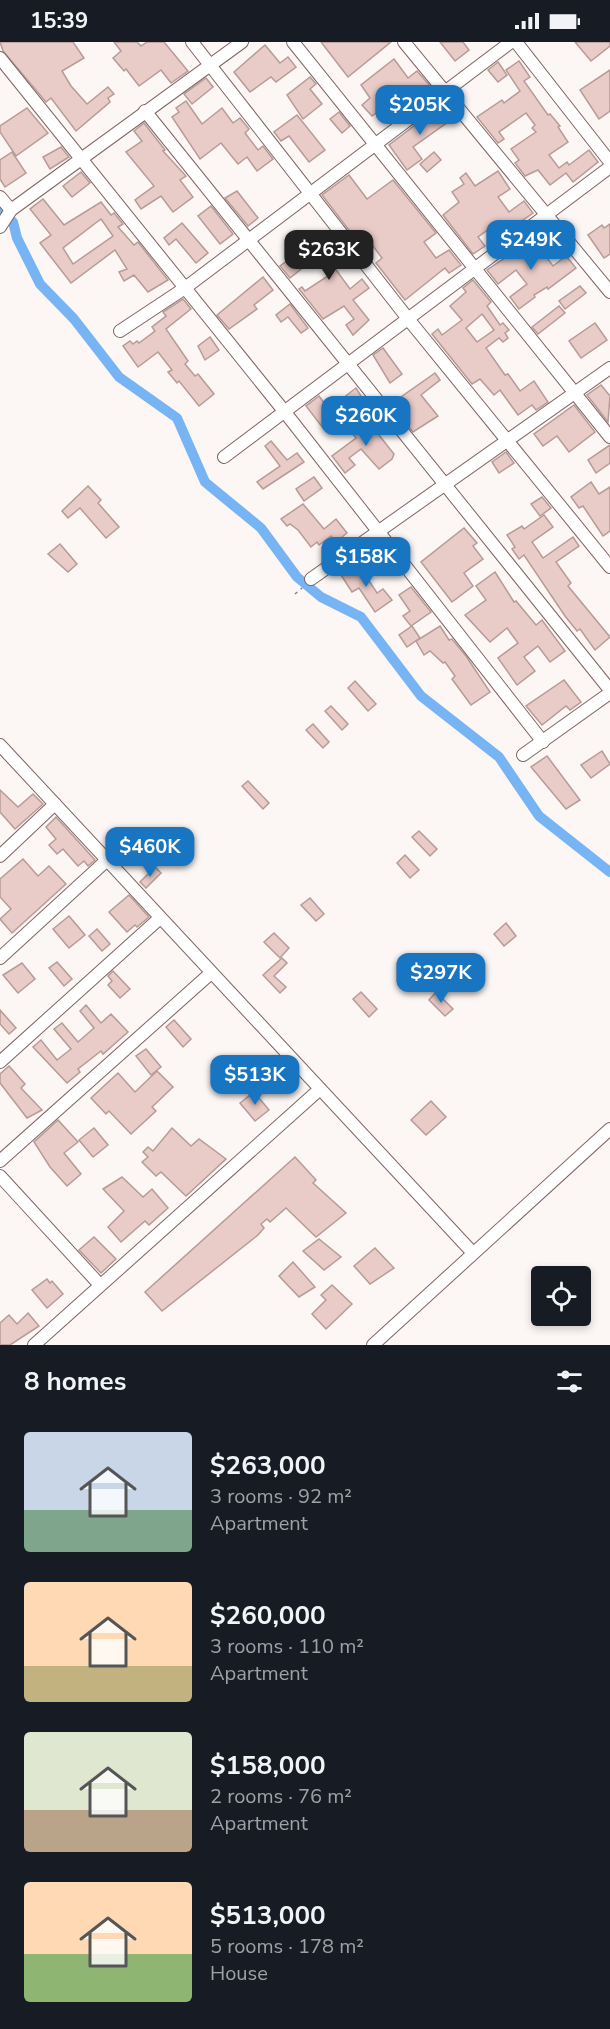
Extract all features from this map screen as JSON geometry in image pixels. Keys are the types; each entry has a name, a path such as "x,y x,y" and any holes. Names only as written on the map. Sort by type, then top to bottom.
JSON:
{"street":[{"path":"192,42 409,320 610,567"},
{"path":"0,227 11,210 83,160 145,111 212,66 242,42"},
{"path":"293,42 610,437"},
{"path":"404,42 610,292"},
{"path":"120,331 185,288 510,42"},
{"path":"516,42 610,162"},
{"path":"0,58 284,411 543,742"},
{"path":"145,111 610,692 523,755"},
{"path":"224,457 346,363 409,320 473,269 610,167"},
{"path":"0,197 11,210"},
{"path":"311,579 444,482 509,441 610,368"},
{"path":"1,749 55,804 473,1253"},
{"path":"0,856 55,804"},
{"path":"0,958 106,860"},
{"path":"0,1062 160,918"},
{"path":"0,1161 211,973"},
{"path":"34,1345 320,1089"},
{"path":"373,1345 610,1129"},
{"path":"0,1176 100,1285"}],"building":[{"path":"0,42 73,42 84,58 62,71 71,86 87,104 108,87 114,94 108,98 110,102 76,131 51,98 46,102 3,51"},
{"path":"114,42 137,42 141,46 147,42 164,42 188,71 171,83 161,70 139,86 126,69 124,71 113,58 121,51"},
{"path":"321,42 391,42 348,77"},
{"path":"440,42 463,42 469,50 455,61"},
{"path":"575,42 610,42 610,46 591,61"},
{"path":"265,45 280,63 288,57 296,67 276,82 271,77 250,92 234,72"},
{"path":"394,59 408,78 417,71 431,87 407,105 400,96 372,116 362,105 370,98 361,85"},
{"path":"519,61 530,77 524,81 548,115 550,114 560,126 558,127 568,142 549,155 559,168 567,162 569,165 589,150 598,162 573,182 566,173 550,185 538,170 525,176 515,163 519,160 511,149 536,132 532,128 535,125 526,113 499,132 504,139 498,143 477,117 502,100 504,103 520,91 506,70"},
{"path":"498,62 507,75 498,82 488,70"},
{"path":"610,70 610,111 599,119 580,90"},
{"path":"310,77 316,84 310,89 322,104 303,119 287,95"},
{"path":"206,78 213,87 192,104 184,94"},
{"path":"186,101 202,124 222,108 233,123 240,118 249,129 245,133 258,150 263,146 273,159 257,171 247,157 238,164 221,143 200,159 172,117 179,112 176,108"},
{"path":"444,103 455,117 413,147 422,159 407,170 389,145"},
{"path":"27,108 48,133 16,156 0,132 0,126"},
{"path":"339,112 350,126 342,133 330,119"},
{"path":"297,115 325,150 309,162 289,136 281,141 274,132"},
{"path":"144,123 165,150 163,151 186,176 180,180 193,197 173,212 161,196 141,209 135,200 154,186 126,152 142,141 134,131"},
{"path":"61,147 69,157 50,169 43,157"},
{"path":"12,152 26,173 5,187 0,179 0,160"},
{"path":"434,152 441,160 427,172 420,164"},
{"path":"498,171 510,189 498,197 509,212 524,201 533,213 510,229 505,222 498,227 496,224 478,237 485,246 473,254 443,215 459,202 452,192 464,184 460,178 466,173 475,186"},
{"path":"81,172 90,183 72,197 63,186"},
{"path":"349,175 367,199 393,180 436,233 424,242 436,258 449,250 461,265 449,273 445,268 405,300 376,263 382,258 373,246 365,251 322,195"},
{"path":"237,191 258,218 248,226 225,198"},
{"path":"43,199 64,225 101,202 111,215 114,213 123,224 118,227 134,245 138,242 168,280 148,292 134,275 124,281 119,272 127,269 115,250 71,283 40,243 51,235 30,209","holes":["101,219 113,236 73,264 63,248"]},
{"path":"211,206 233,234 220,244 198,216"},
{"path":"182,223 208,253 196,263 176,239 169,245 164,238"},
{"path":"610,224 610,254 604,258 588,235 602,225 604,228"},
{"path":"329,231 346,253 334,267 350,289 362,279 369,288 353,300 369,320 353,335 346,325 354,319 344,306 323,319 299,289 302,287 305,291 328,276 315,258 290,278 280,266"},
{"path":"533,239 553,266 566,256 576,268 548,289 547,287 534,295 535,297 519,309 510,297 527,284 516,270 498,284 487,270"},
{"path":"263,277 273,290 254,305 257,309 229,329 217,315"},
{"path":"473,280 491,302 487,306 500,325 503,323 509,330 505,333 508,338 503,342 499,338 486,348 505,375 508,374 520,391 534,381 548,402 536,410 532,405 518,415 500,390 494,395 480,379 472,384 432,334 438,329 442,335 462,320 450,306 466,292 463,288","holes":["482,314 494,330 477,342 466,328"]},
{"path":"580,286 586,293 565,309 559,301"},
{"path":"183,299 191,309 166,329 188,361 185,364 195,376 198,374 214,394 199,406 179,381 177,383 168,372 172,370 158,352 138,367 123,346 130,341 133,344 137,341 139,343 155,331 152,327 166,316 163,312"},
{"path":"290,304 308,328 301,333 288,317 281,322 276,315"},
{"path":"559,306 565,313 538,334 532,327"},
{"path":"595,323 607,340 581,358 569,341"},
{"path":"210,337 219,350 205,360 198,346"},
{"path":"383,348 402,374 390,383 373,355"},
{"path":"435,373 440,380 421,395 438,416 413,432 391,404"},
{"path":"601,385 610,396 608,422 587,395"},
{"path":"356,388 361,396 357,399 361,404 353,410 343,398"},
{"path":"319,396 336,419 323,428 306,406"},
{"path":"574,405 595,432 569,452 557,436 543,446 534,434"},
{"path":"376,417 385,430 379,435 394,454 392,459 379,469 361,449 349,458 355,465 345,473 332,456 356,438 352,433"},
{"path":"271,441 287,460 297,453 304,462 263,489 257,482 280,466 265,446"},
{"path":"610,445 610,463 596,473 588,460"},
{"path":"506,452 514,463 499,473 492,462"},
{"path":"314,477 322,488 304,501 296,489"},
{"path":"591,482 599,494 610,487 610,531 603,536 583,506 579,508 571,497"},
{"path":"88,486 101,500 98,503 119,527 106,538 80,508 68,518 62,511"},
{"path":"542,497 551,508 540,516 531,504"},
{"path":"303,504 324,529 336,519 347,533 336,542 331,536 319,545 317,542 311,547 298,530 290,524 287,526 281,519"},
{"path":"544,515 553,527 532,542 543,558 573,537 579,546 556,562 571,583 568,586 610,637 595,650 580,629 577,631 565,616 524,555 519,559 512,549 515,547 507,535 522,526 524,529"},
{"path":"464,528 477,543 473,546 483,559 464,573 473,586 452,602 421,562"},
{"path":"60,544 77,564 68,572 48,554"},
{"path":"358,564 377,593 383,589 392,600 375,612 359,588 352,592 341,575"},
{"path":"495,572 514,602 516,601 536,625 542,620 565,651 550,662 538,646 524,657 535,671 517,685 498,658 518,643 507,628 490,642 465,615 486,600 476,586"},
{"path":"411,587 431,612 411,626 403,616 410,611 399,595"},
{"path":"412,626 420,638 407,647 399,635"},
{"path":"440,626 449,640 452,639 466,656 490,692 471,705 452,679 455,676 445,662 443,663 430,651 424,655 416,641"},
{"path":"564,680 581,702 570,710 566,706 542,725 526,706"},
{"path":"355,681 376,704 368,711 348,688"},
{"path":"331,706 348,724 342,730 325,711"},
{"path":"313,724 329,742 323,748 306,730"},
{"path":"602,751 610,764 591,778 581,765"},
{"path":"547,756 580,800 566,809 531,767"},
{"path":"248,781 269,803 263,809 242,786"},
{"path":"0,790 18,807 33,794 43,804 15,829 0,812"},
{"path":"56,817 95,860 88,866 84,861 78,866 63,849 57,854 49,845 56,839 46,827"},
{"path":"419,831 437,849 430,856 412,837"},
{"path":"405,855 419,870 410,878 397,863"},
{"path":"23,859 38,876 49,866 66,884 12,933 0,919 11,909 0,897 0,879"},
{"path":"155,867 161,873 146,888 140,882"},
{"path":"129,895 149,917 127,932 109,912"},
{"path":"310,898 324,914 316,921 301,905"},
{"path":"69,916 85,935 69,948 53,929"},
{"path":"506,923 516,936 504,946 494,934"},
{"path":"97,929 110,944 102,951 89,936"},
{"path":"274,933 289,948 280,958 264,942"},
{"path":"282,958 287,963 274,976 286,987 280,993 263,975"},
{"path":"57,962 72,979 64,986 49,968"},
{"path":"22,963 35,979 18,993 3,975"},
{"path":"113,971 130,989 120,998 108,985 112,981 108,976"},
{"path":"361,992 377,1009 369,1017 353,999"},
{"path":"436,992 453,1009 445,1016 429,1000"},
{"path":"86,1005 101,1023 111,1014 128,1032 103,1054 101,1051 78,1069 80,1072 67,1083 33,1047 41,1040 57,1060 71,1049 54,1029 62,1023 78,1042 94,1028 80,1011"},
{"path":"0,1010 16,1028 9,1034 0,1024"},
{"path":"174,1020 191,1039 183,1047 166,1027"},
{"path":"146,1049 161,1067 151,1075 136,1056"},
{"path":"9,1066 25,1084 21,1088 42,1110 27,1118 0,1083 0,1074"},
{"path":"157,1071 173,1087 152,1107 156,1111 131,1134 109,1111 106,1114 91,1098 118,1073 135,1092"},
{"path":"254,1092 269,1110 255,1121 240,1103"},
{"path":"431,1101 446,1117 426,1135 411,1120"},
{"path":"58,1120 78,1142 64,1153 81,1174 67,1186 50,1167 34,1142"},
{"path":"94,1128 108,1145 93,1157 79,1140"},
{"path":"172,1128 191,1146 199,1139 226,1159 186,1196 161,1172 156,1176 142,1162 148,1157 143,1152 148,1147 153,1151"},
{"path":"295,1157 316,1180 313,1183 346,1213 316,1237 286,1208 270,1222 267,1219 261,1224 264,1228 258,1235 162,1311 145,1292"},
{"path":"122,1177 143,1197 152,1189 168,1208 149,1225 145,1221 121,1242 108,1227 124,1211 103,1189"},
{"path":"94,1237 116,1259 101,1273 79,1250"},
{"path":"319,1239 341,1257 324,1270 303,1251"},
{"path":"375,1248 394,1268 370,1284 354,1266"},
{"path":"293,1262 315,1287 299,1297 279,1276"},
{"path":"47,1279 50,1283 52,1281 63,1294 47,1308 32,1290"},
{"path":"332,1285 352,1304 326,1329 312,1314 326,1300 321,1295"},
{"path":"28,1313 39,1326 10,1345 0,1345 0,1323 9,1315 17,1324"}],"waterway":[{"path":"0,211 13,222 17,238 40,284 74,319 119,377 177,418 205,482 261,528 297,577 321,597 361,617 421,696 499,757 539,816 610,872"}]}
